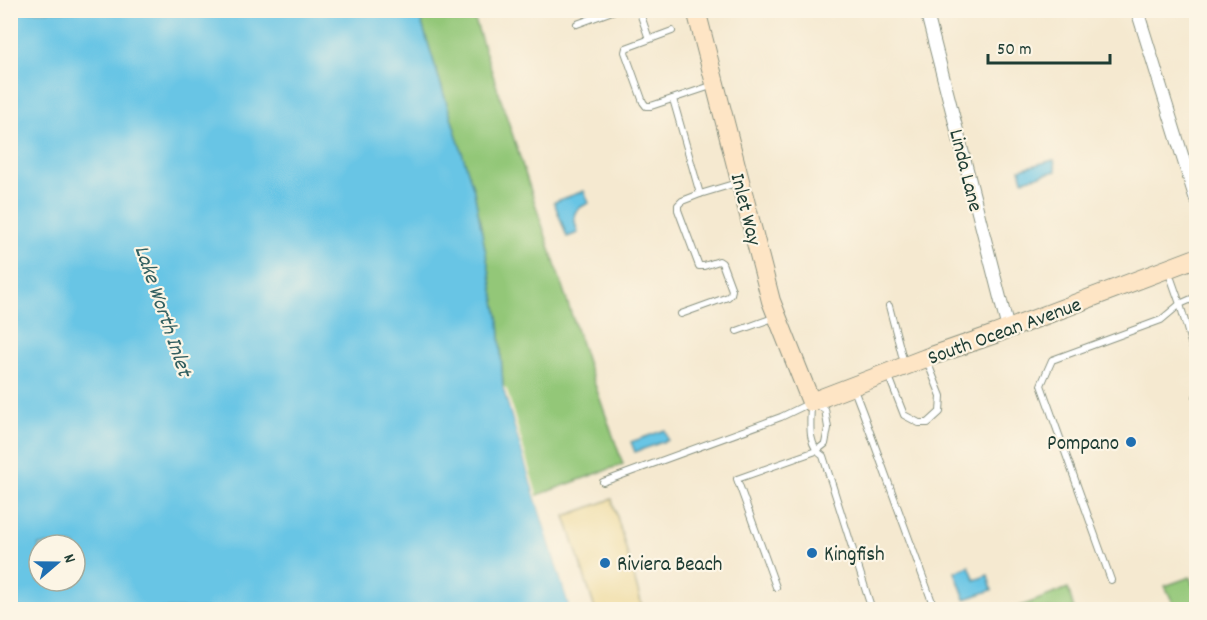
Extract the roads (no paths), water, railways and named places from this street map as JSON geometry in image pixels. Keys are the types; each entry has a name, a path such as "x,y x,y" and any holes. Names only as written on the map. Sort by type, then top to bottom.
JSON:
{"street":[{"name":"Inlet Way","path":"696,10 771,301 811,402"},
{"name":"Linda Lane","path":"926,10 1008,329"},
{"path":"1137,10 1197,200"},
{"name":"South Ocean Avenue","path":"811,402 1197,258"}],"lane":[{"path":"577,24 615,10"},
{"path":"639,10 649,39"},
{"path":"672,32 626,48 625,52 646,106 715,85"},
{"path":"673,99 700,194"},
{"path":"681,314 728,297 732,290 722,263 719,261 699,266 678,205 700,194 740,182"},
{"path":"1167,269 1197,360"},
{"path":"1111,580 1041,385 1052,360 1161,320 1180,304 1197,297"},
{"path":"889,306 905,366"},
{"path":"737,331 776,316"},
{"path":"888,374 904,416 919,423 928,423 940,412 941,396 926,358"},
{"path":"852,387 935,609"},
{"path":"1197,397 1197,403"},
{"path":"776,586 737,479 816,451 825,444 828,428 825,409 811,402"},
{"path":"811,402 811,441 816,451 823,456 872,609"},
{"path":"603,482 781,417 811,402"}],"water":[{"name":"Lake Worth Inlet","path":"10,11 418,11 474,191 499,322 503,387 570,609 11,609"},
{"path":"1054,160 1056,171 1023,180 1020,169"},
{"path":"584,191 589,203 576,211 575,222 578,233 567,237 554,202"},
{"path":"665,430 668,440 635,452 631,442"},
{"path":"969,566 975,580 988,575 992,590 965,599 955,572"}],"place":[{"name":"Pompano","path":"1131,442"},
{"name":"Kingfish","path":"812,553"},
{"name":"Riviera Beach","path":"605,563"}]}
